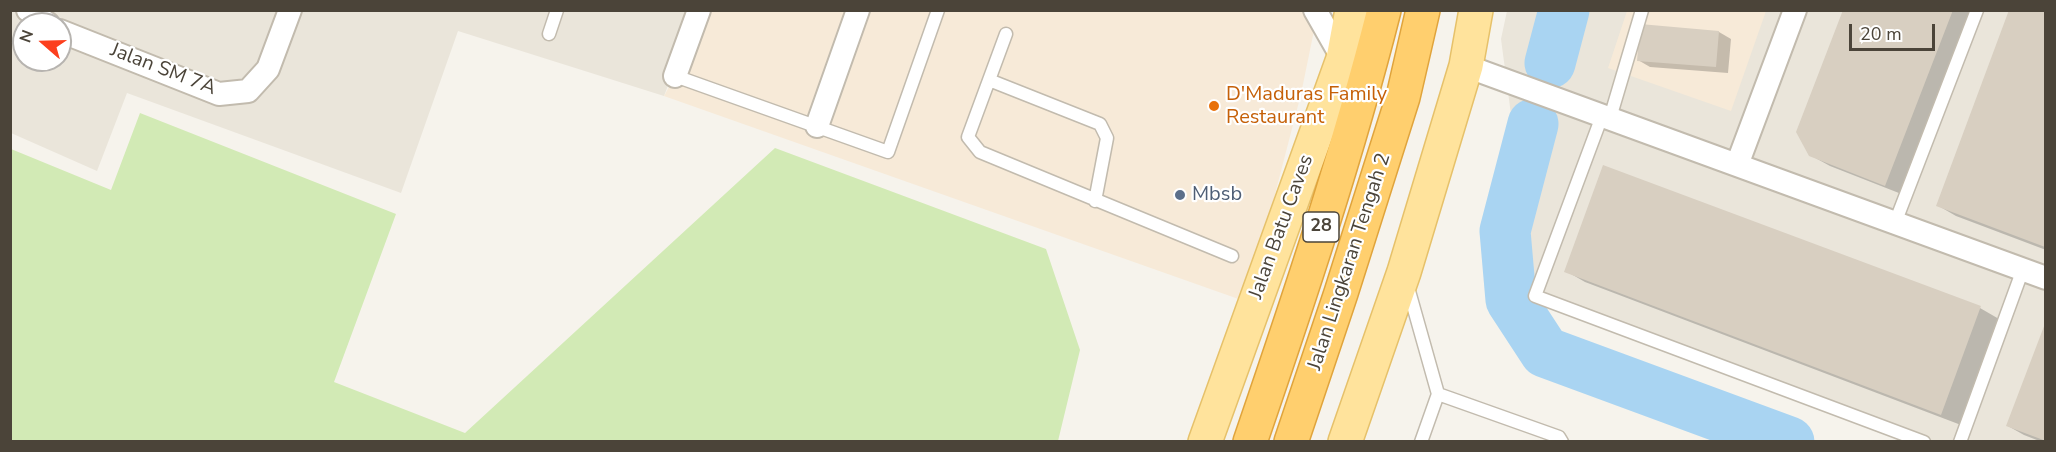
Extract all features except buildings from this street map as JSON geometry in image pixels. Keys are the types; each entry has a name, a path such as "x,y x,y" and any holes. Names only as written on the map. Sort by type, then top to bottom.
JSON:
{"highway":[{"name":"Jalan Lingkaran Tengah 2","path":"1250,441 1305,280 1365,86 1384,10"},
{"name":"Jalan Lingkaran Tengah 2","path":"1291,441 1403,97 1423,10"}],"main road":[{"name":"Jalan Batu Caves","path":"1206,441 1343,59 1352,10"},
{"path":"1345,441 1404,272 1466,66 1476,10"}],"street":[{"name":"Jalan SM 7A","path":"72,36 219,94 248,91 267,69 290,10"},
{"path":"675,76 699,10"},
{"path":"816,126 858,10"},
{"path":"1315,10 1343,59"},
{"path":"1737,165 1795,10"},
{"path":"1466,66 2046,278"}],"lane":[{"path":"549,34 557,10"},
{"path":"675,76 888,152 938,10"},
{"path":"1642,10 1606,117 1535,296 1924,441"},
{"path":"1895,223 1977,10"},
{"path":"1006,34 968,137 980,152 1232,256"},
{"path":"989,81 1100,124 1107,138 1095,201"},
{"path":"1960,441 2023,269"},
{"path":"1404,272 1438,394 1421,441"},
{"path":"1438,394 1559,437 1562,441"}],"shaded area":[{"path":"11,11 696,11 664,96 458,31 401,193 127,93 97,171 11,133"},
{"path":"700,11 1318,11 1301,94 1247,302 664,96 675,76"},
{"path":"1507,11 2045,11 2045,441 1924,441 1535,296 1501,39"},
{"path":"1627,11 1766,11 1731,111 1608,68"}],"green space":[{"path":"140,113 396,214 334,382 465,433 775,148 1046,249 1080,350 1058,441 11,441 11,149 111,190"}],"waterway":[{"path":"1550,63 1564,10"},
{"path":"1533,124 1505,231 1511,300 1545,352 1789,442"}],"place":[{"name":"D'Maduras Family Restaurant","path":"1214,106"},
{"name":"Mbsb","path":"1180,195"}]}
